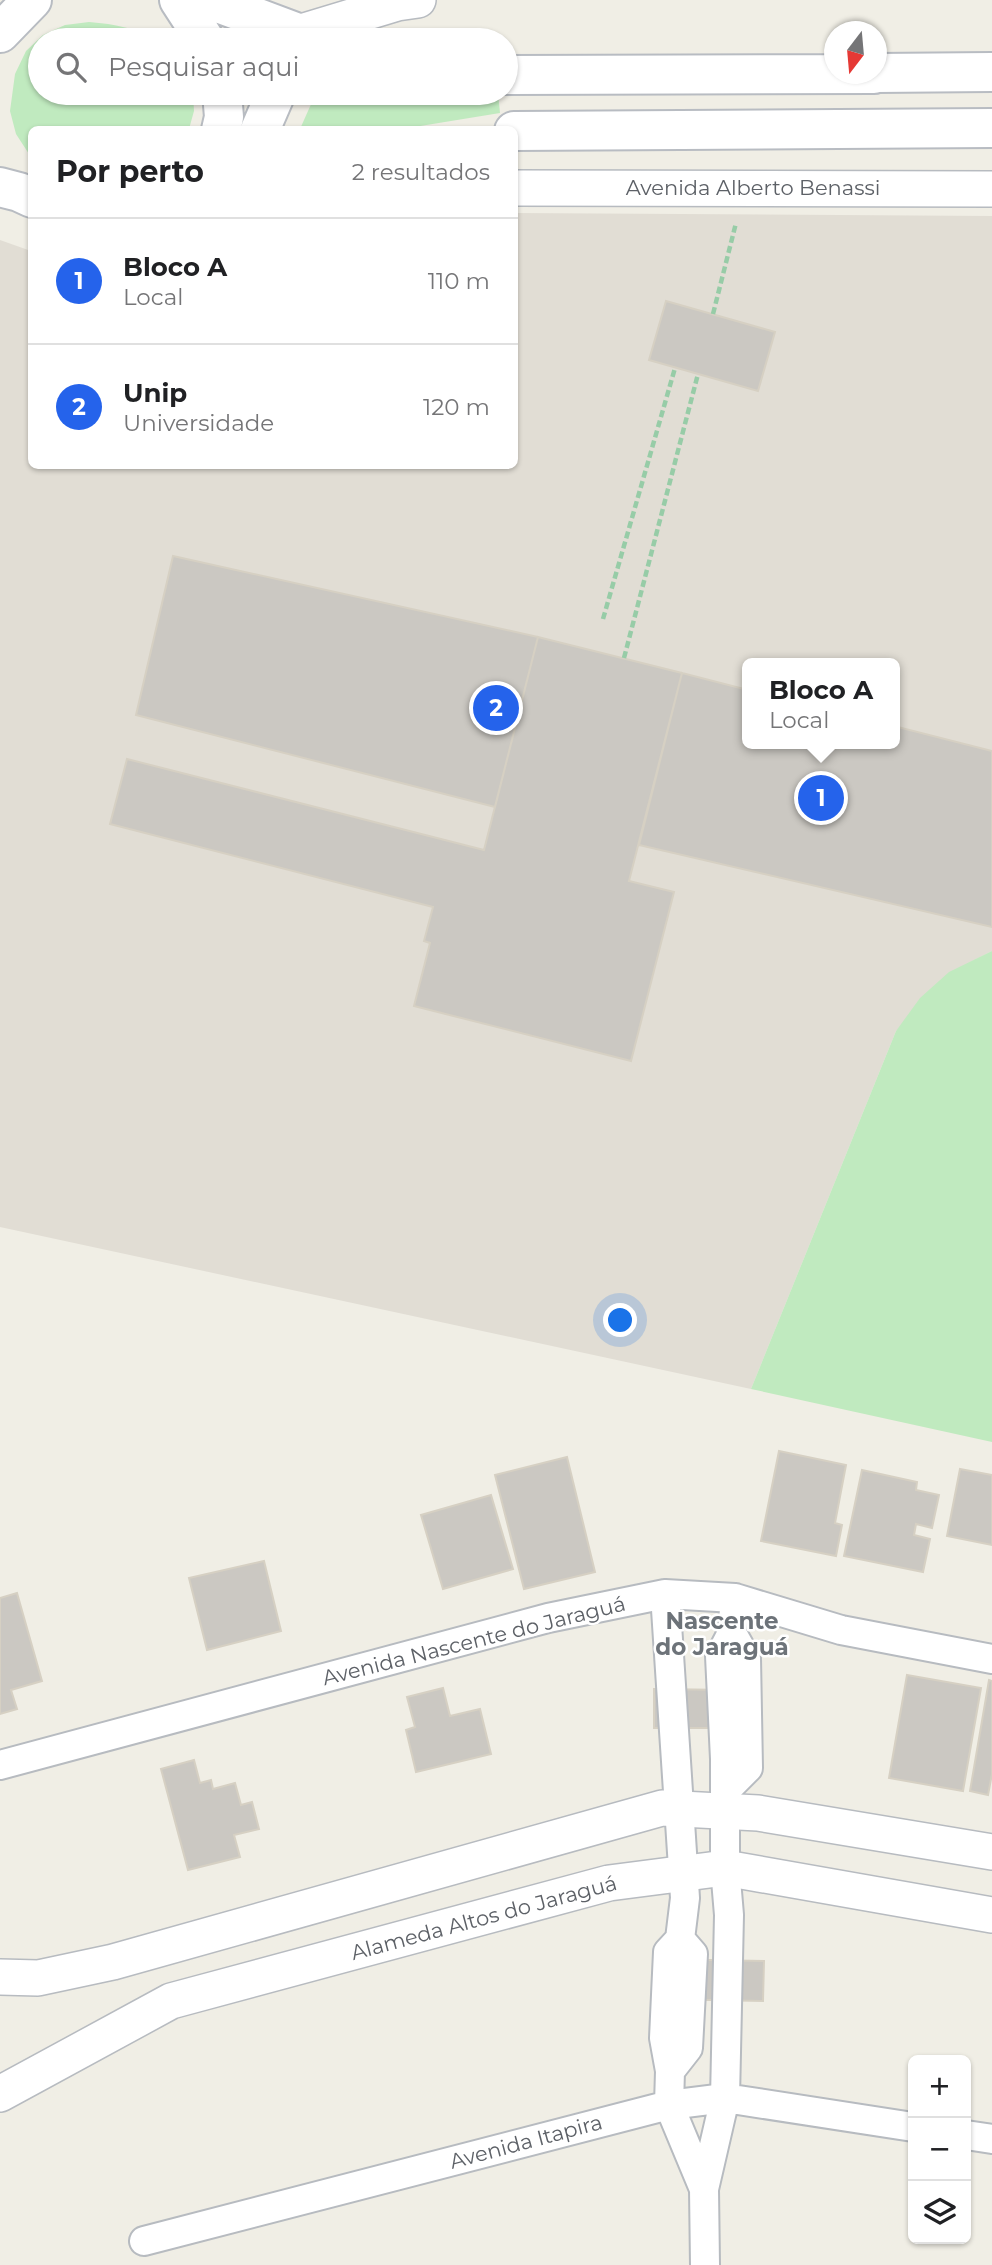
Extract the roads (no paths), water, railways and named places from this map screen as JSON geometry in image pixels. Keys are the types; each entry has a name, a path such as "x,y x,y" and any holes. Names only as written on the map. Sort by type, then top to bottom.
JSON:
{"main road":[{"path":"0,8 18,0"},
{"path":"0,33 32,0"},
{"path":"179,0 197,28"},
{"path":"225,2 308,28"},
{"path":"887,74 992,72"},
{"path":"518,75 824,74"},
{"path":"222,126 223,105"},
{"path":"262,126 271,105"},
{"path":"518,131 992,128"}],"street":[{"path":"308,28 397,3 418,0"},
{"name":"Avenida Alberto Benassi","path":"518,188 992,189"},
{"path":"666,1594 685,1898 680,1939 668,1952 664,2038 670,2071 669,2105 704,2189"},
{"name":"Avenida Nascente do Jaraguá","path":"0,1765 548,1618 666,1594 735,1598 841,1630 992,1659"},
{"path":"705,2265 704,2189 725,2098 729,1915 725,1868 725,1801 748,1768 746,1658 733,1633 735,1598"},
{"path":"0,1977 38,1978 113,1962 662,1808 679,1809 725,1801 758,1813 992,1852"},
{"name":"Alameda Altos do Jaraguá","path":"0,2094 171,2001 609,1883 725,1868 992,1915"},
{"name":"Avenida Itapira","path":"144,2241 669,2105 725,2098 908,2126"},
{"path":"971,2136 992,2139"}],"place":[{"name":"Unip","path":"496,708"},
{"name":"Bloco A","path":"821,798"}],"district":[{"name":"Nascente do Jaraguá","path":"722,1634"}]}
